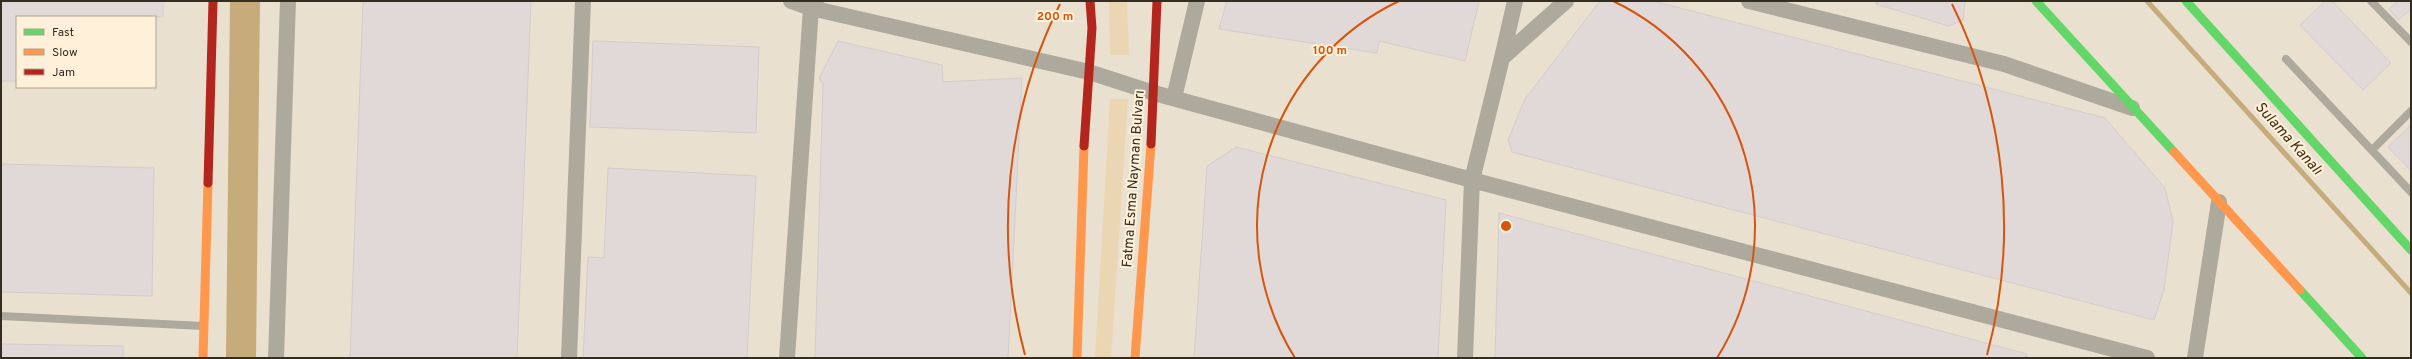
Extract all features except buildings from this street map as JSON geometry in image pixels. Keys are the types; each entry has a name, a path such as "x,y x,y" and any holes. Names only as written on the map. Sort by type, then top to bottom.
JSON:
{"street":[{"path":"203,358 213,1"},
{"path":"276,358 288,1"},
{"path":"569,358 583,1"},
{"path":"791,1 814,4 1089,72 1154,93 1472,180 2147,358"},
{"path":"1077,358 1084,160 1092,28 1090,1"},
{"name":"Fatma Esma Nayman Bulvarı","path":"1135,358 1154,93 1157,1"},
{"path":"1174,98 1197,1"},
{"path":"1465,358 1472,180 1515,1"},
{"path":"1502,58 1566,1"},
{"path":"1749,1 2004,64 2135,109"},
{"path":"2036,1 2362,358"},
{"path":"2186,1 2411,250"},
{"path":"787,358 814,4"},
{"path":"2195,358 2219,202"}],"lane":[{"path":"2371,1 2411,42"},
{"path":"2286,59 2411,192"},
{"path":"2372,150 2411,111"},
{"path":"1,316 204,326"}],"shaded area":[{"path":"1109,1 1127,1 1129,55 1110,55"},
{"path":"1110,99 1128,99 1111,358 1095,358"}],"waterway":[{"path":"241,358 245,1"},
{"name":"Sulama Kanalı","path":"2147,1 2411,293"}],"traffic: fast":[{"path":"2036,1 2174,152"},
{"path":"2186,1 2411,250"},
{"path":"2300,290 2362,358"}],"traffic: slow":[{"path":"1135,358 1151,144"},
{"path":"1077,358 1084,146"},
{"path":"2174,152 2300,290"},
{"path":"203,358 208,183"}],"traffic: jam":[{"path":"208,183 213,1"},
{"path":"1084,146 1092,28 1090,1"},
{"path":"1151,144 1157,1"}]}
